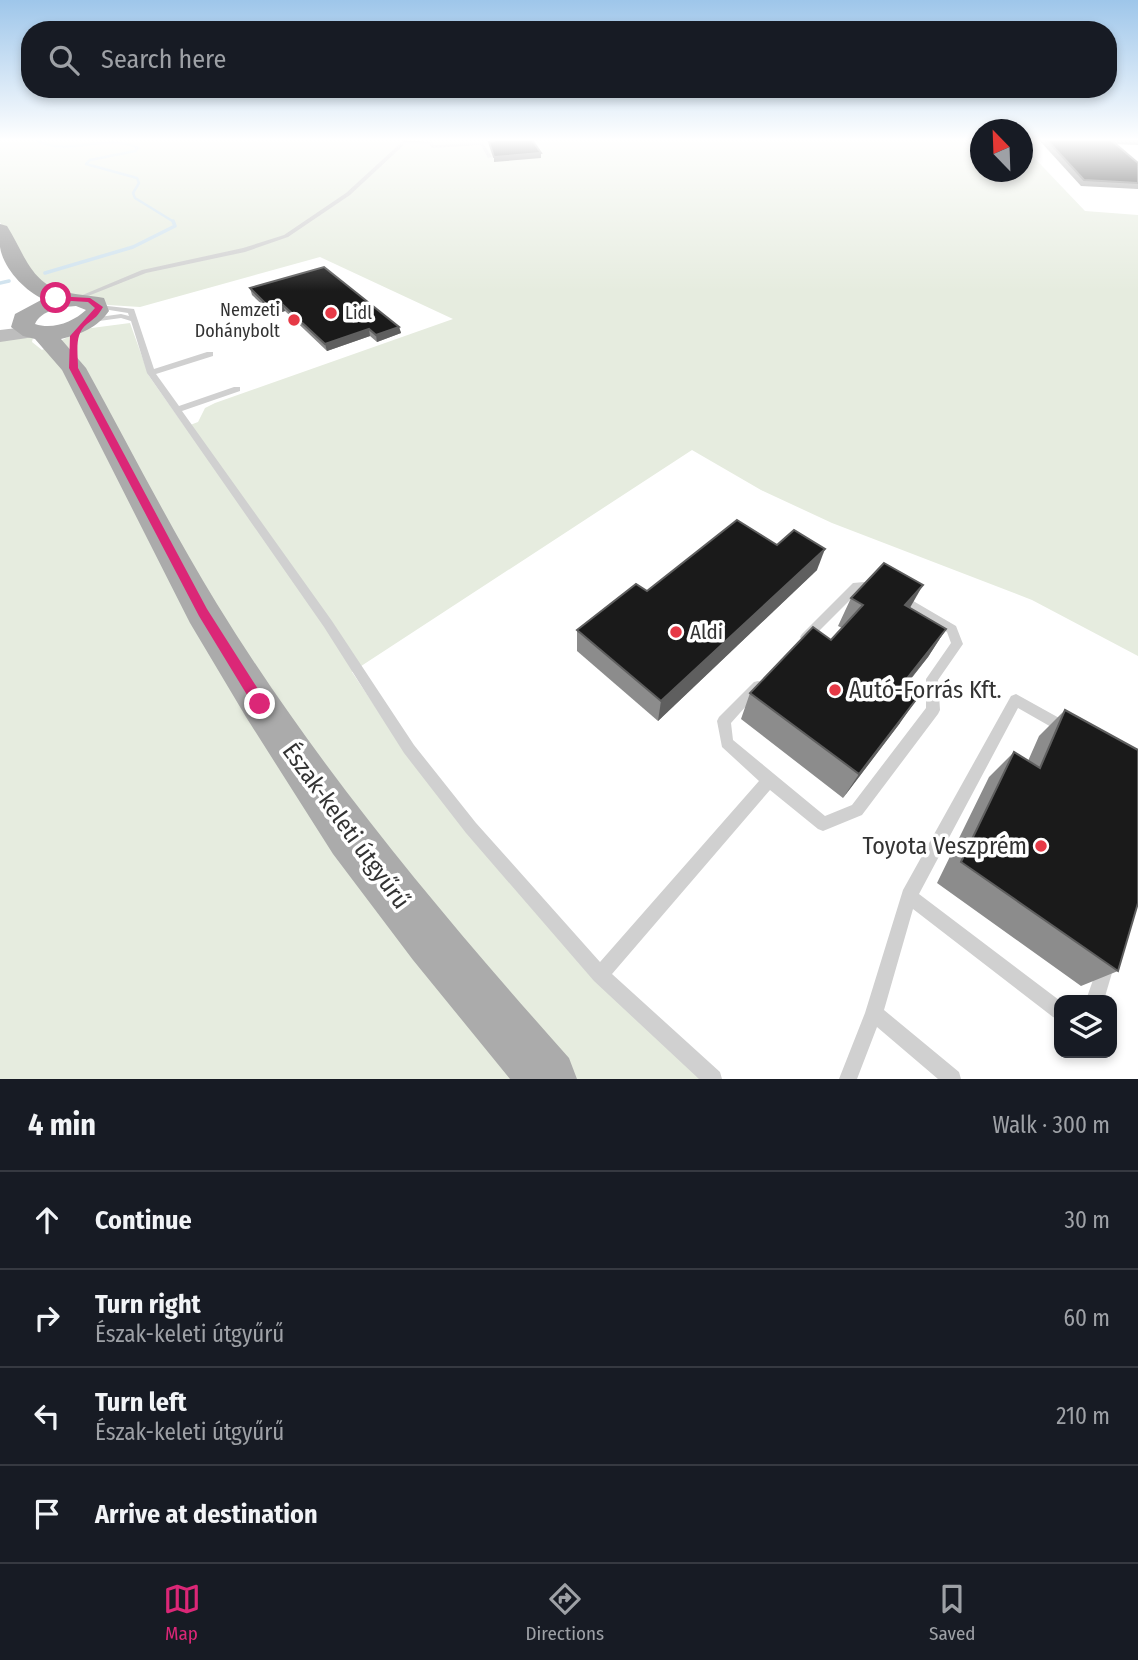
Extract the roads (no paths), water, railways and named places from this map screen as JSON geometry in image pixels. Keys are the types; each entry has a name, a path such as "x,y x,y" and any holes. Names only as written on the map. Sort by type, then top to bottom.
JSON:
{"main road":[{"path":"0,230 24,276 33,324 85,309"},
{"path":"24,276 48,296 85,309"},
{"path":"74,368 72,342 85,309"},
{"name":"Észak-keleti útgyűrű","path":"33,324 74,368 203,612 260,704 350,837 431,943 548,1079"}],"street":[{"path":"0,328 33,324"},
{"path":"0,336 33,324"}],"lane":[{"path":"85,309 124,278 155,268 245,250 286,236 352,190"},
{"path":"85,309 124,278"},
{"path":"85,309 134,320"},
{"path":"85,309 128,310 133,314 152,373 328,624 409,749 471,828 600,975 713,1079"},
{"path":"152,373 209,354"},
{"path":"177,410 237,389"},
{"path":"771,673 724,721 727,743 823,824 857,810 933,710 932,679 957,644 952,629 876,584 857,586 800,644"},
{"path":"848,1079 874,1013 909,896 1016,700 1083,738"},
{"path":"600,975 769,780"},
{"path":"909,896 1054,1007"},
{"path":"1097,995 1112,948"},
{"path":"874,1013 952,1079"}],"waterway":[{"path":"135,190 135,198 173,222"},
{"path":"45,273 133,247 175,226 173,222"},
{"path":"0,283 9,281"}],"place":[{"name":"Lidl","path":"331,313"},
{"name":"Nemzeti Dohánybolt","path":"294,320"},
{"name":"Aldi","path":"676,632"},
{"name":"Autó-Forrás Kft.","path":"835,690"},
{"name":"Toyota Veszprém","path":"1041,846"}]}
